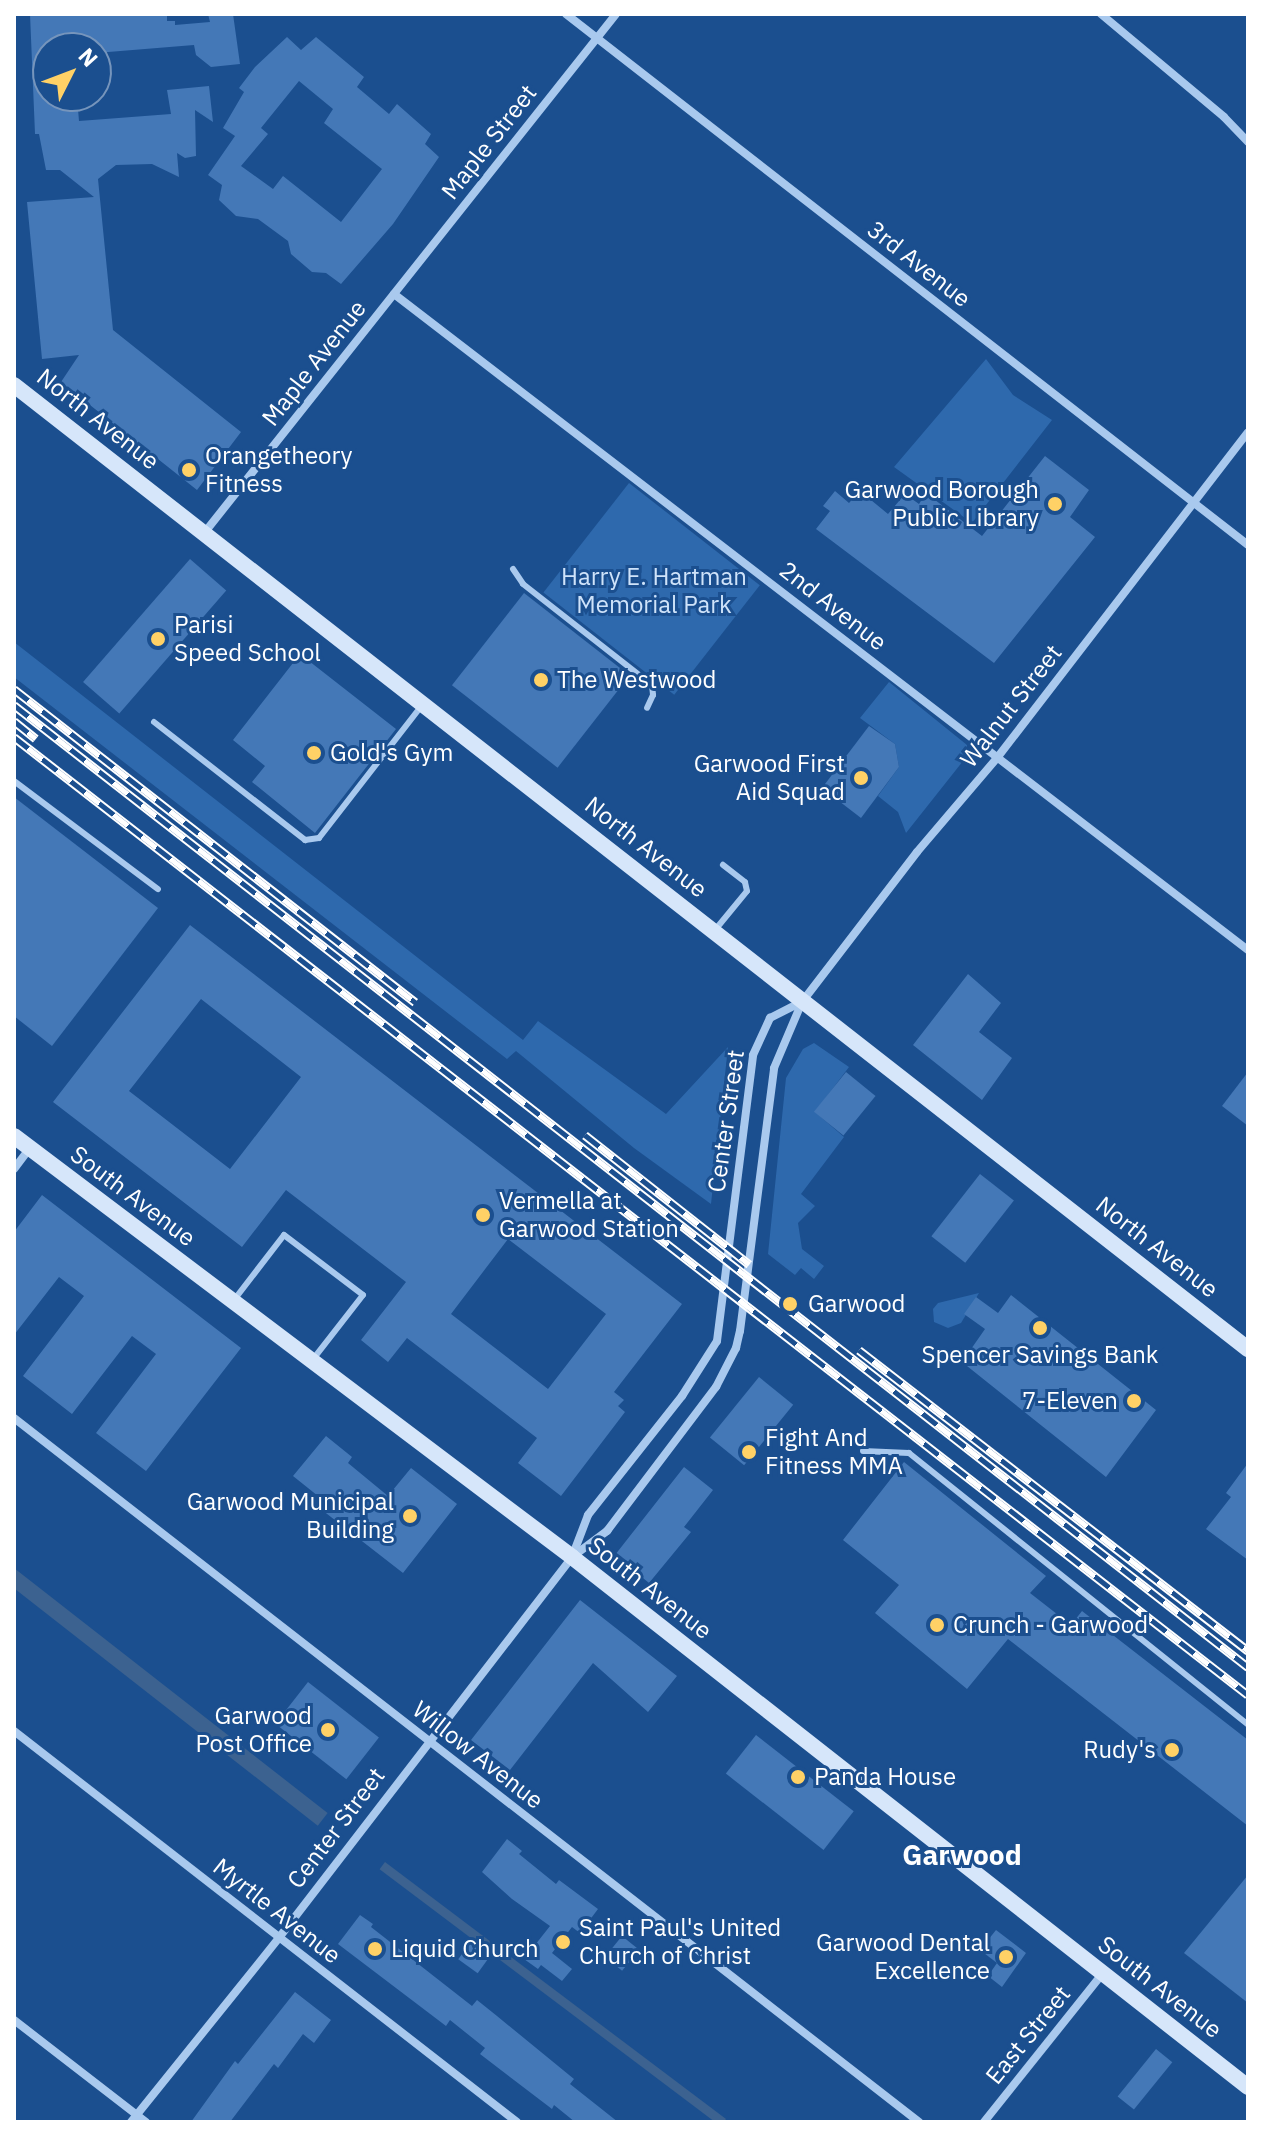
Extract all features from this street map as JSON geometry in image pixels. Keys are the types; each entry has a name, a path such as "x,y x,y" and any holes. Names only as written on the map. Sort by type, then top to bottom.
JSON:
{"main road":[{"name":"North Avenue","path":"14,385 424,702 802,1002 1248,1349"},
{"name":"South Avenue","path":"14,1136 572,1557 1248,2087"}],"street":[{"name":"3rd Avenue","path":"566,14 1248,545"},
{"name":"Maple Street","path":"394,294 616,14"},
{"path":"1101,14 1224,117 1248,142"},
{"name":"Maple Avenue","path":"205,532 394,294"},
{"name":"2nd Avenue","path":"394,294 1248,950"},
{"name":"Walnut Street","path":"802,1002 917,852 997,758 1248,432"},
{"name":"Center Street","path":"572,1557 588,1515 682,1396 717,1341 753,1055 770,1018 802,1002"},
{"name":"Center Street","path":"134,2118 278,1939 427,1741 572,1557 607,1531 703,1405 736,1348 774,1068 802,1002"},
{"path":"14,1169 29,1149"},
{"name":"Willow Avenue","path":"14,1418 919,2122"},
{"name":"Myrtle Avenue","path":"14,1731 517,2122"},
{"name":"East Street","path":"984,2122 1103,1973"},
{"path":"14,2020 134,2118 146,2122"}],"lane":[{"path":"513,569 523,584 652,685 653,695 647,708"},
{"path":"154,722 305,840 319,838 424,702"},
{"path":"14,781 158,889"},
{"path":"715,931 747,891 745,882 723,865"},
{"path":"233,1301 284,1235 363,1295 312,1361"},
{"path":"863,1451 909,1453 1248,1725"}],"green space":[{"path":"986,359 1013,395 1052,420 972,523 894,467"},
{"name":"Harry E. Hartman Memorial Park","path":"629,483 760,585 674,695 543,593"},
{"path":"14,642 523,1040 538,1021 666,1114 728,1047 711,1204 634,1148 516,1051 507,1059 14,677"},
{"path":"889,682 967,745 967,756 906,833 898,812 878,796 899,767 895,744 860,718"},
{"path":"814,1043 849,1067 815,1112 844,1137 801,1194 815,1206 798,1223 802,1249 824,1266 814,1279 801,1268 795,1275 768,1254 786,1078 803,1049"},
{"path":"979,1293 961,1323 948,1328 934,1322 933,1309 938,1303"}],"shaded area":[{"path":"14,1568 328,1813 318,1826 14,1588"},
{"path":"385,1862 726,2119 715,2122 380,1869"}],"building":[{"path":"30,14 167,14 167,21 175,21 175,25 210,22 208,14 233,14 240,64 211,67 196,55 194,45 112,52 112,32 32,32 32,62"},
{"path":"287,37 301,50 316,37 364,77 357,87 389,114 397,104 431,134 425,144 439,157 393,224 341,284 326,273 312,272 291,254 288,241 258,219 236,216 219,200 222,185 208,175 235,136 223,128 244,92 239,88 255,67","holes":["299,81 333,109 324,123 382,169 341,222 283,176 273,189 241,166 268,134 261,128"]},
{"path":"209,86 213,122 195,110 196,156 185,158 177,153 179,177 152,164 116,165 98,179 113,330 241,432 197,490 61,382 79,355 42,359 27,202 94,197 60,170 46,170 39,134 35,134 34,112 78,112 79,121 171,114 167,90"},
{"path":"1045,456 1089,490 1070,517 1095,537 994,663 816,529 830,511 823,506 835,491 849,503 860,491 888,514 905,494 919,504 926,493 982,536"},
{"name":"Parisi Speed School","path":"190,559 226,590 119,714 83,682"},
{"name":"The Westwood","path":"524,593 630,675 558,768 452,685"},
{"name":"Gold's Gym","path":"300,654 396,729 315,833 252,782 265,766 233,740"},
{"name":"Garwood First Aid Squad","path":"869,726 895,744 899,767 861,818 822,788"},
{"path":"14,797 158,908 52,1046 14,1016"},
{"name":"Vermella at Garwood Station","path":"190,925 682,1304 614,1392 624,1400 618,1406 625,1412 561,1496 518,1463 537,1438 407,1338 388,1362 361,1340 406,1282 286,1190 242,1247 53,1102","holes":["201,999 301,1077 230,1169 129,1091","508,1239 606,1314 548,1389 451,1314"]},
{"path":"968,974 1001,1003 979,1032 1012,1058 982,1100 913,1045"},
{"path":"846,1072 876,1096 843,1136 814,1112"},
{"path":"1248,1072 1248,1126 1222,1106"},
{"path":"980,1174 1014,1200 965,1263 931,1236"},
{"path":"42,1195 241,1348 146,1471 96,1433 156,1354 132,1336 72,1414 23,1376 84,1296 59,1277 14,1335 14,1232"},
{"path":"1011,1295 1156,1410 1106,1477 962,1362 985,1329 964,1314 976,1297 998,1313"},
{"path":"759,1377 793,1405 744,1465 710,1438"},
{"path":"326,1436 352,1457 348,1463 388,1496 411,1468 457,1504 403,1573 313,1503 318,1496 293,1476"},
{"path":"904,1462 1046,1576 1030,1593 1071,1625 1082,1611 1248,1740 1248,1826 1008,1639 967,1689 875,1613 899,1585 843,1540"},
{"path":"1248,1463 1248,1560 1206,1529 1231,1497 1226,1493"},
{"path":"684,1467 713,1490 684,1527 691,1532 649,1583 615,1555"},
{"path":"580,1600 677,1676 648,1712 593,1663 510,1770 471,1740"},
{"name":"Garwood Post Office","path":"308,1682 379,1737 346,1779 275,1724"},
{"path":"756,1735 854,1811 824,1850 726,1774"},
{"path":"507,1839 522,1851 519,1854 556,1884 559,1880 598,1909 580,1933 572,1927 552,1953 572,1969 562,1981 541,1965 538,1969 524,1959 550,1926 512,1899 482,1872"},
{"path":"1248,1875 1248,2003 1184,1953"},
{"path":"360,1915 472,2006 477,2000 497,2016 574,2079 570,2084 618,2122 575,2122 554,2105 552,2109 480,2054 485,2048 450,2020 446,2026 338,1944"},
{"name":"Garwood Dental Excellence","path":"996,1930 1026,1953 1002,1987 988,1976 997,1963 980,1950"},
{"path":"622,1936 639,1950 622,1971 605,1957"},
{"path":"470,1943 489,1957 478,1973 458,1959"},
{"path":"295,1992 331,2020 314,2043 303,2034 278,2068 274,2064 230,2122 191,2122 235,2061 238,2064"},
{"path":"1156,2049 1172,2062 1134,2110 1118,2096"}],"railway":[{"path":"14,689 415,1002"},
{"path":"14,705 1248,1667"},
{"path":"14,721 36,739"},
{"path":"14,737 1248,1695"},
{"path":"585,1135 749,1264"},
{"path":"859,1350 1248,1651"}],"place":[{"name":"Orangetheory Fitness","path":"189,470"},
{"name":"Garwood Borough Public Library","path":"1055,504"},
{"name":"Parisi Speed School","path":"158,639"},
{"name":"The Westwood","path":"541,680"},
{"name":"Gold's Gym","path":"314,753"},
{"name":"Garwood First Aid Squad","path":"861,778"},
{"name":"Vermella at Garwood Station","path":"483,1215"},
{"name":"Garwood","path":"790,1304"},
{"name":"Spencer Savings Bank","path":"1040,1328"},
{"name":"7-Eleven","path":"1134,1401"},
{"name":"Fight And Fitness MMA","path":"749,1452"},
{"name":"Garwood Municipal Building","path":"410,1516"},
{"name":"Crunch - Garwood","path":"937,1625"},
{"name":"Garwood Post Office","path":"328,1730"},
{"name":"Rudy's","path":"1172,1750"},
{"name":"Panda House","path":"798,1777"},
{"name":"Saint Paul's United Church of Christ","path":"563,1942"},
{"name":"Liquid Church","path":"375,1949"},
{"name":"Garwood Dental Excellence","path":"1006,1957"}],"district":[{"name":"Garwood","path":"962,1855"}]}
